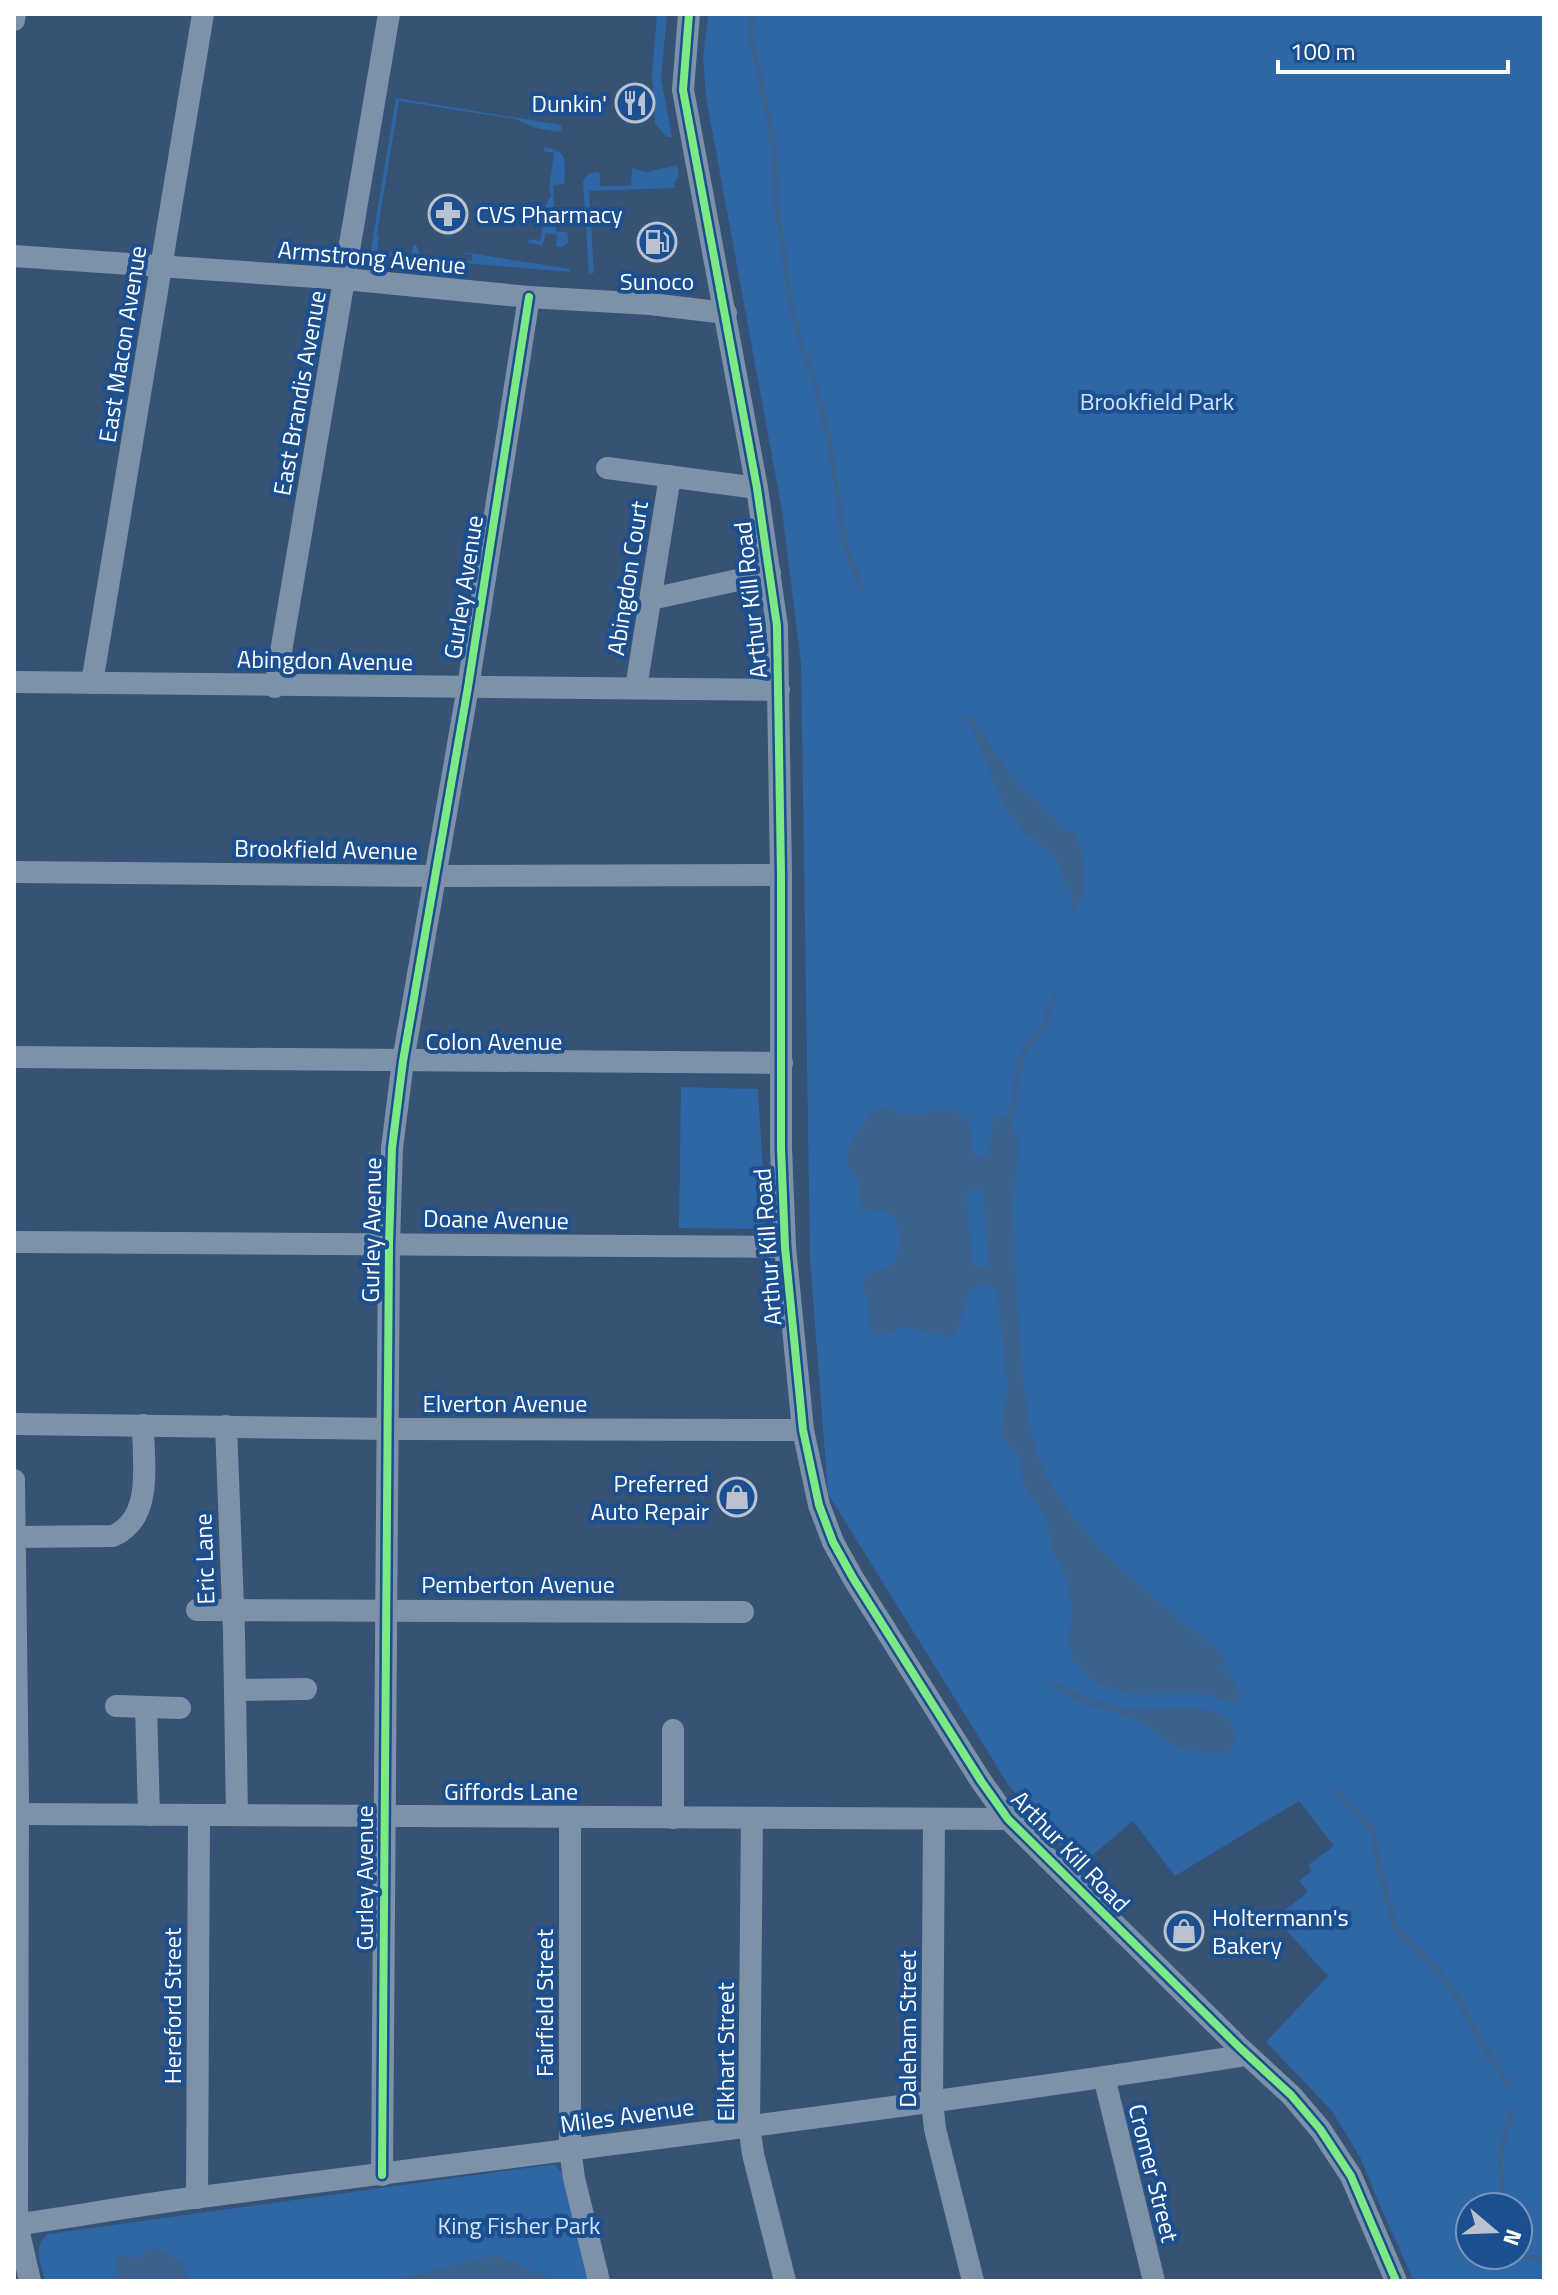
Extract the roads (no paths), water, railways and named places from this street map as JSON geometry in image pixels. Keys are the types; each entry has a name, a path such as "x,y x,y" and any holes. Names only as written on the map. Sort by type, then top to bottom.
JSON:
{"street":[{"name":"East Macon Avenue","path":"92,683 203,14"},
{"name":"East Brandis Avenue","path":"275,687 389,14"},
{"name":"Arthur Kill Road","path":"689,14 683,90 757,488 777,626 781,1148 785,1247 803,1430 819,1505 840,1554 1008,1819 1291,2095 1320,2129 1351,2176 1396,2281"},
{"name":"Armstrong Avenue","path":"14,256 345,279 726,313"},
{"name":"Gurley Avenue","path":"382,2175 392,1148 403,1061 468,687 529,297"},
{"path":"607,468 757,488"},
{"name":"Abingdon Court","path":"636,688 670,476"},
{"path":"651,599 770,573"},
{"name":"Abingdon Avenue","path":"14,682 779,690"},
{"name":"Brookfield Avenue","path":"14,872 781,875"},
{"name":"Colon Avenue","path":"14,1057 782,1063"},
{"name":"Doane Avenue","path":"14,1242 785,1247"},
{"name":"Elverton Avenue","path":"14,1424 803,1430"},
{"path":"16,1537 113,1536 125,1531 140,1507 143,1490 143,1425"},
{"name":"Eric Lane","path":"226,1426 237,1815"},
{"path":"14,1480 16,2225 30,2281"},
{"name":"Pemberton Avenue","path":"197,1610 743,1612"},
{"path":"235,1690 306,1689"},
{"path":"116,1706 180,1708"},
{"path":"146,1707 149,1815"},
{"path":"673,1730 673,1818"},
{"name":"Giffords Lane","path":"16,1814 1008,1819"},
{"name":"Hereford Street","path":"197,2198 199,1815"},
{"name":"Fairfield Street","path":"570,1818 570,2149 599,2281"},
{"name":"Elkhart Street","path":"752,1819 749,2125 753,2154 785,2281"},
{"name":"Daleham Street","path":"934,1820 932,2101 935,2129 973,2281"},
{"name":"Miles Avenue","path":"16,2225 197,2198 932,2101 1247,2055"},
{"name":"Cromer Street","path":"1104,2077 1154,2281"}],"waterway":[{"path":"754,14 750,32 774,145 776,200 789,293 799,339 828,433 845,544 862,590"},
{"path":"1009,1128 1021,1057 1044,1026 1049,1007 1056,996"},
{"path":"1336,1791 1372,1829 1395,1927 1438,1970 1509,2085"},
{"path":"1502,2191 1500,2155 1512,2111"},
{"path":"1534,2258 1544,2261"}],"place":[{"name":"Dunkin'","path":"635,103"},
{"name":"CVS Pharmacy","path":"448,214"},
{"name":"Sunoco","path":"657,242"},
{"name":"Preferred Auto Repair","path":"737,1497"},
{"name":"Holtermann's Bakery","path":"1184,1931"}],"park label":[{"name":"Brookfield Park","path":"1157,401"},
{"name":"King Fisher Park","path":"519,2225"}]}
